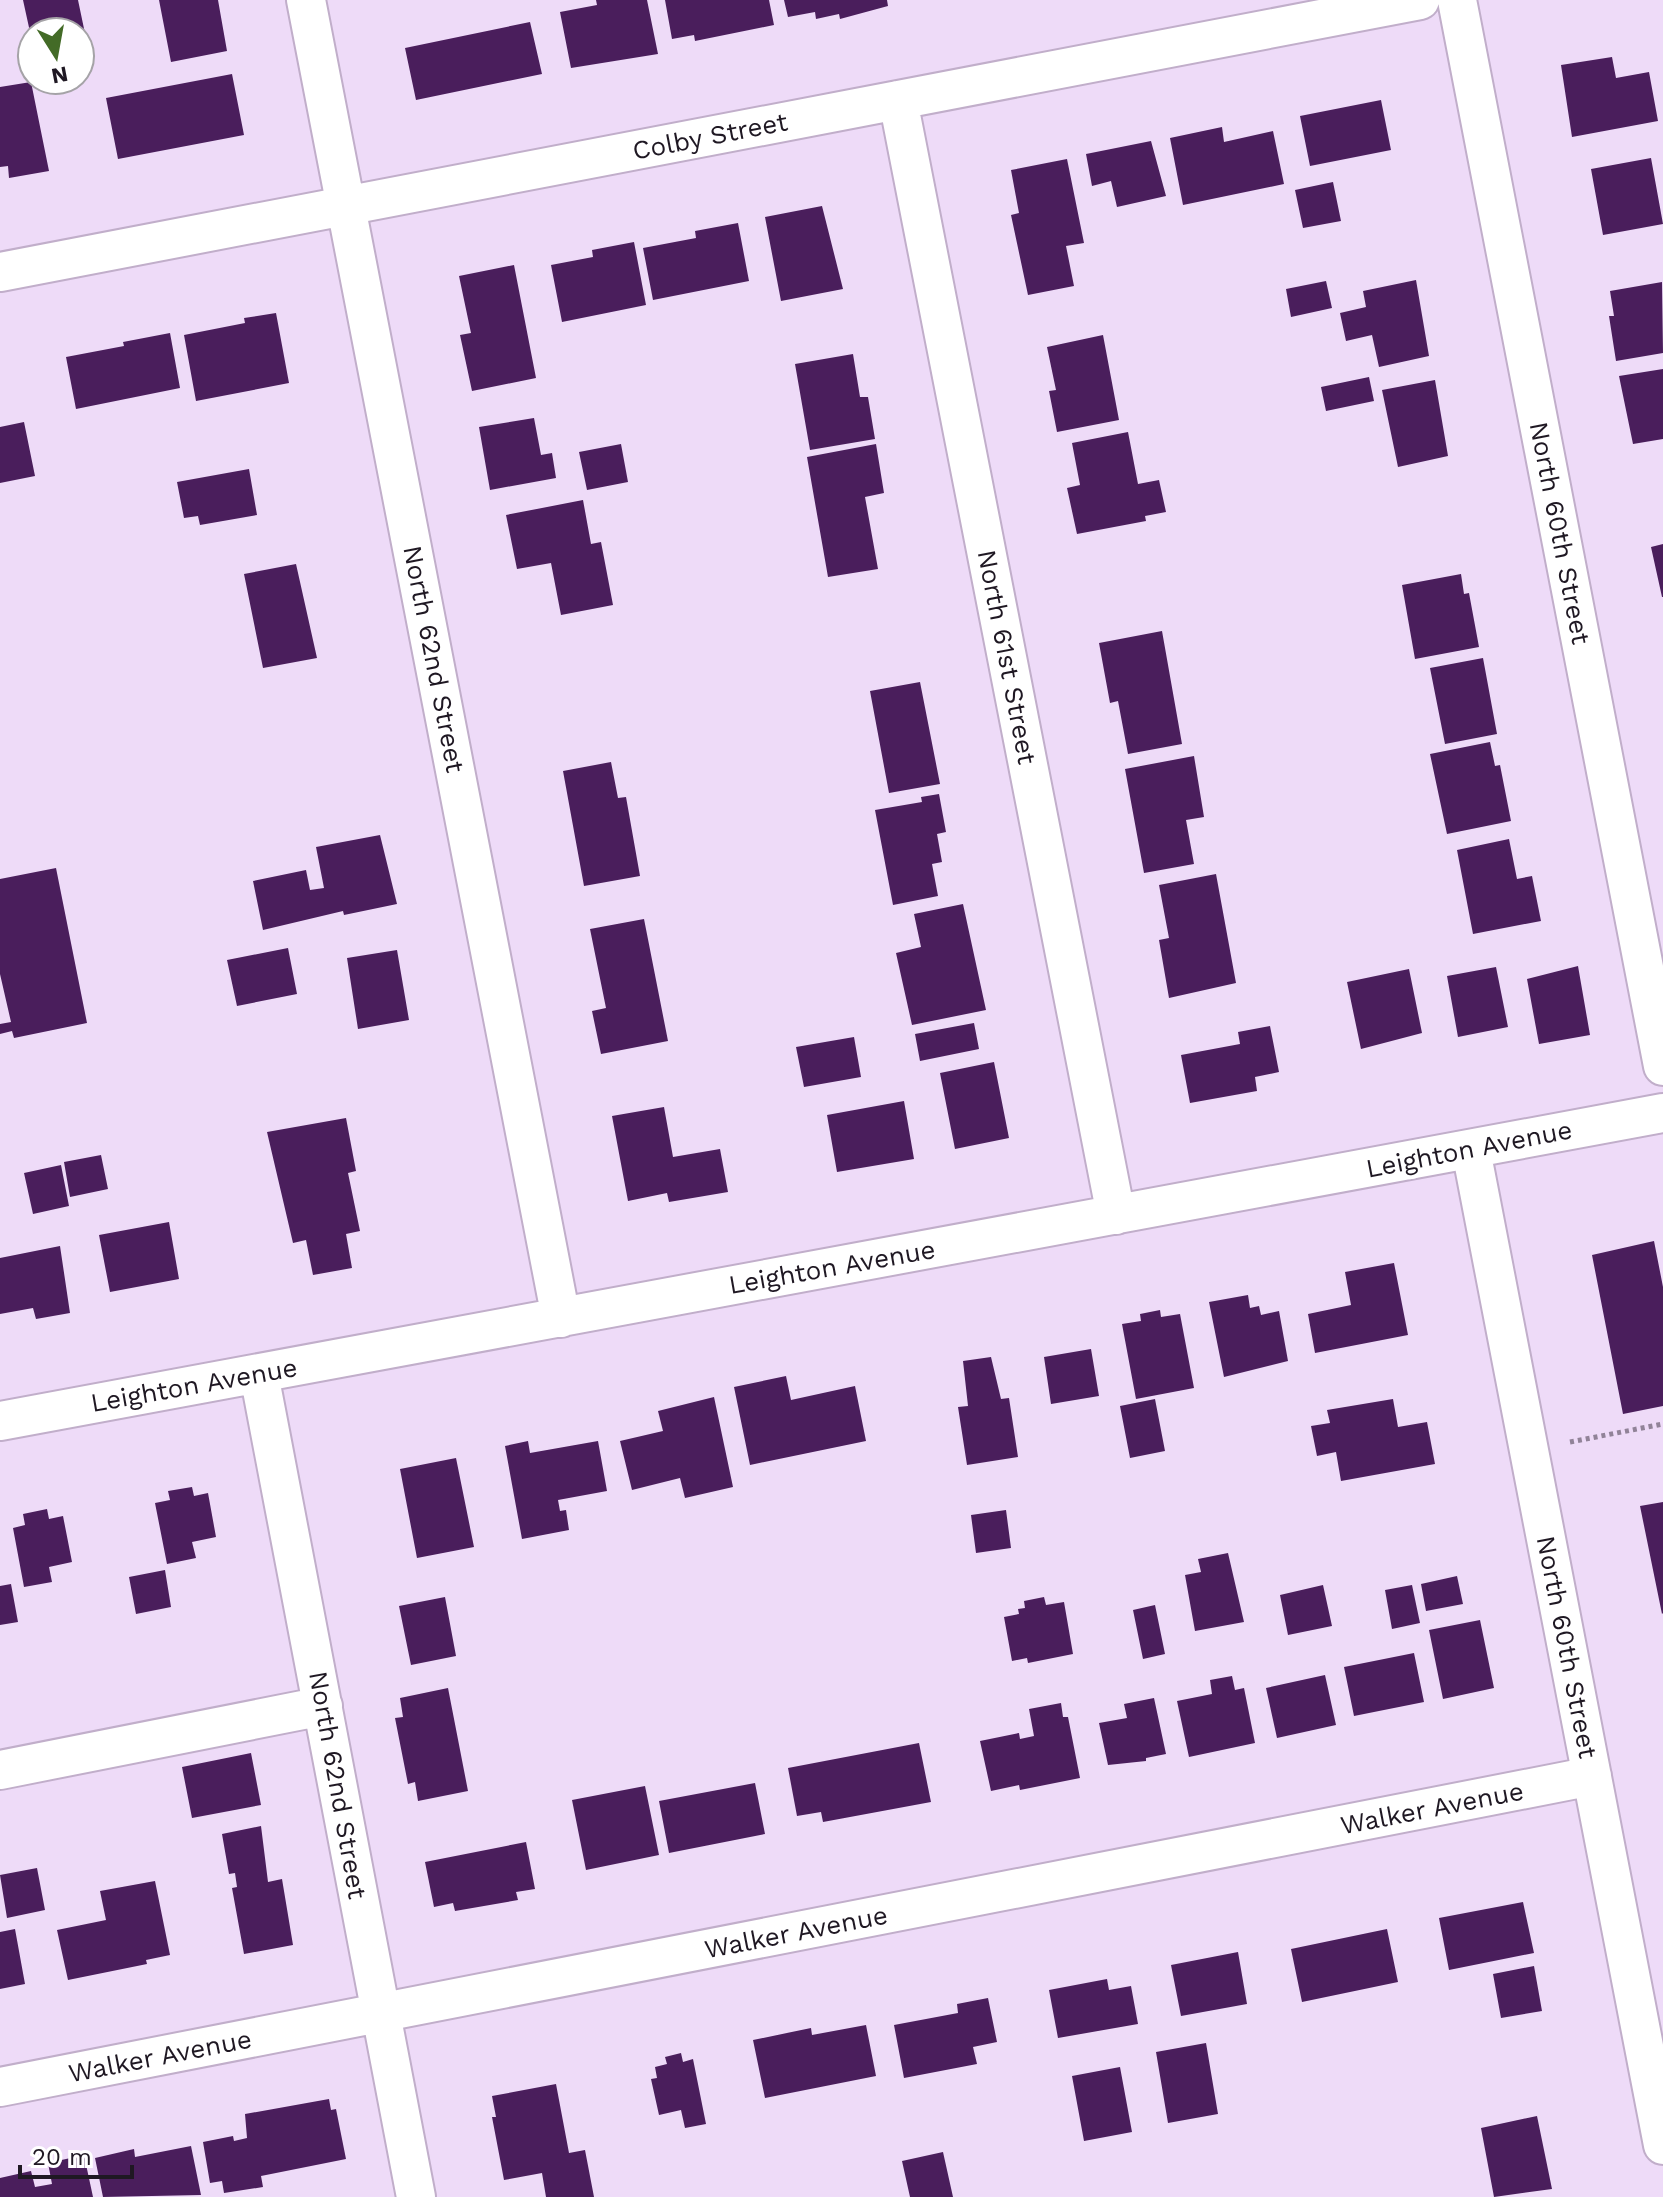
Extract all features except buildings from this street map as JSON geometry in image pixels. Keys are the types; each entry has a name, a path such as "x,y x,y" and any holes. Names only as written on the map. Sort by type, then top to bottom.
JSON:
{"street":[{"name":"North 62nd Street","path":"306,0 561,1318"},
{"name":"Colby Street","path":"0,272 1420,0"},
{"name":"North 60th Street","path":"1457,0 1663,1066"},
{"name":"North 61st Street","path":"898,100 1116,1215"},
{"name":"Leighton Avenue","path":"0,1421 1663,1113"},
{"name":"North 60th Street","path":"1471,1150 1663,2145"},
{"name":"North 62nd Street","path":"259,1374 416,2197"},
{"path":"0,1770 323,1706"},
{"name":"Walker Avenue","path":"0,2087 1592,1776"}],"path":[{"path":"1570,1442 1663,1424"}]}
